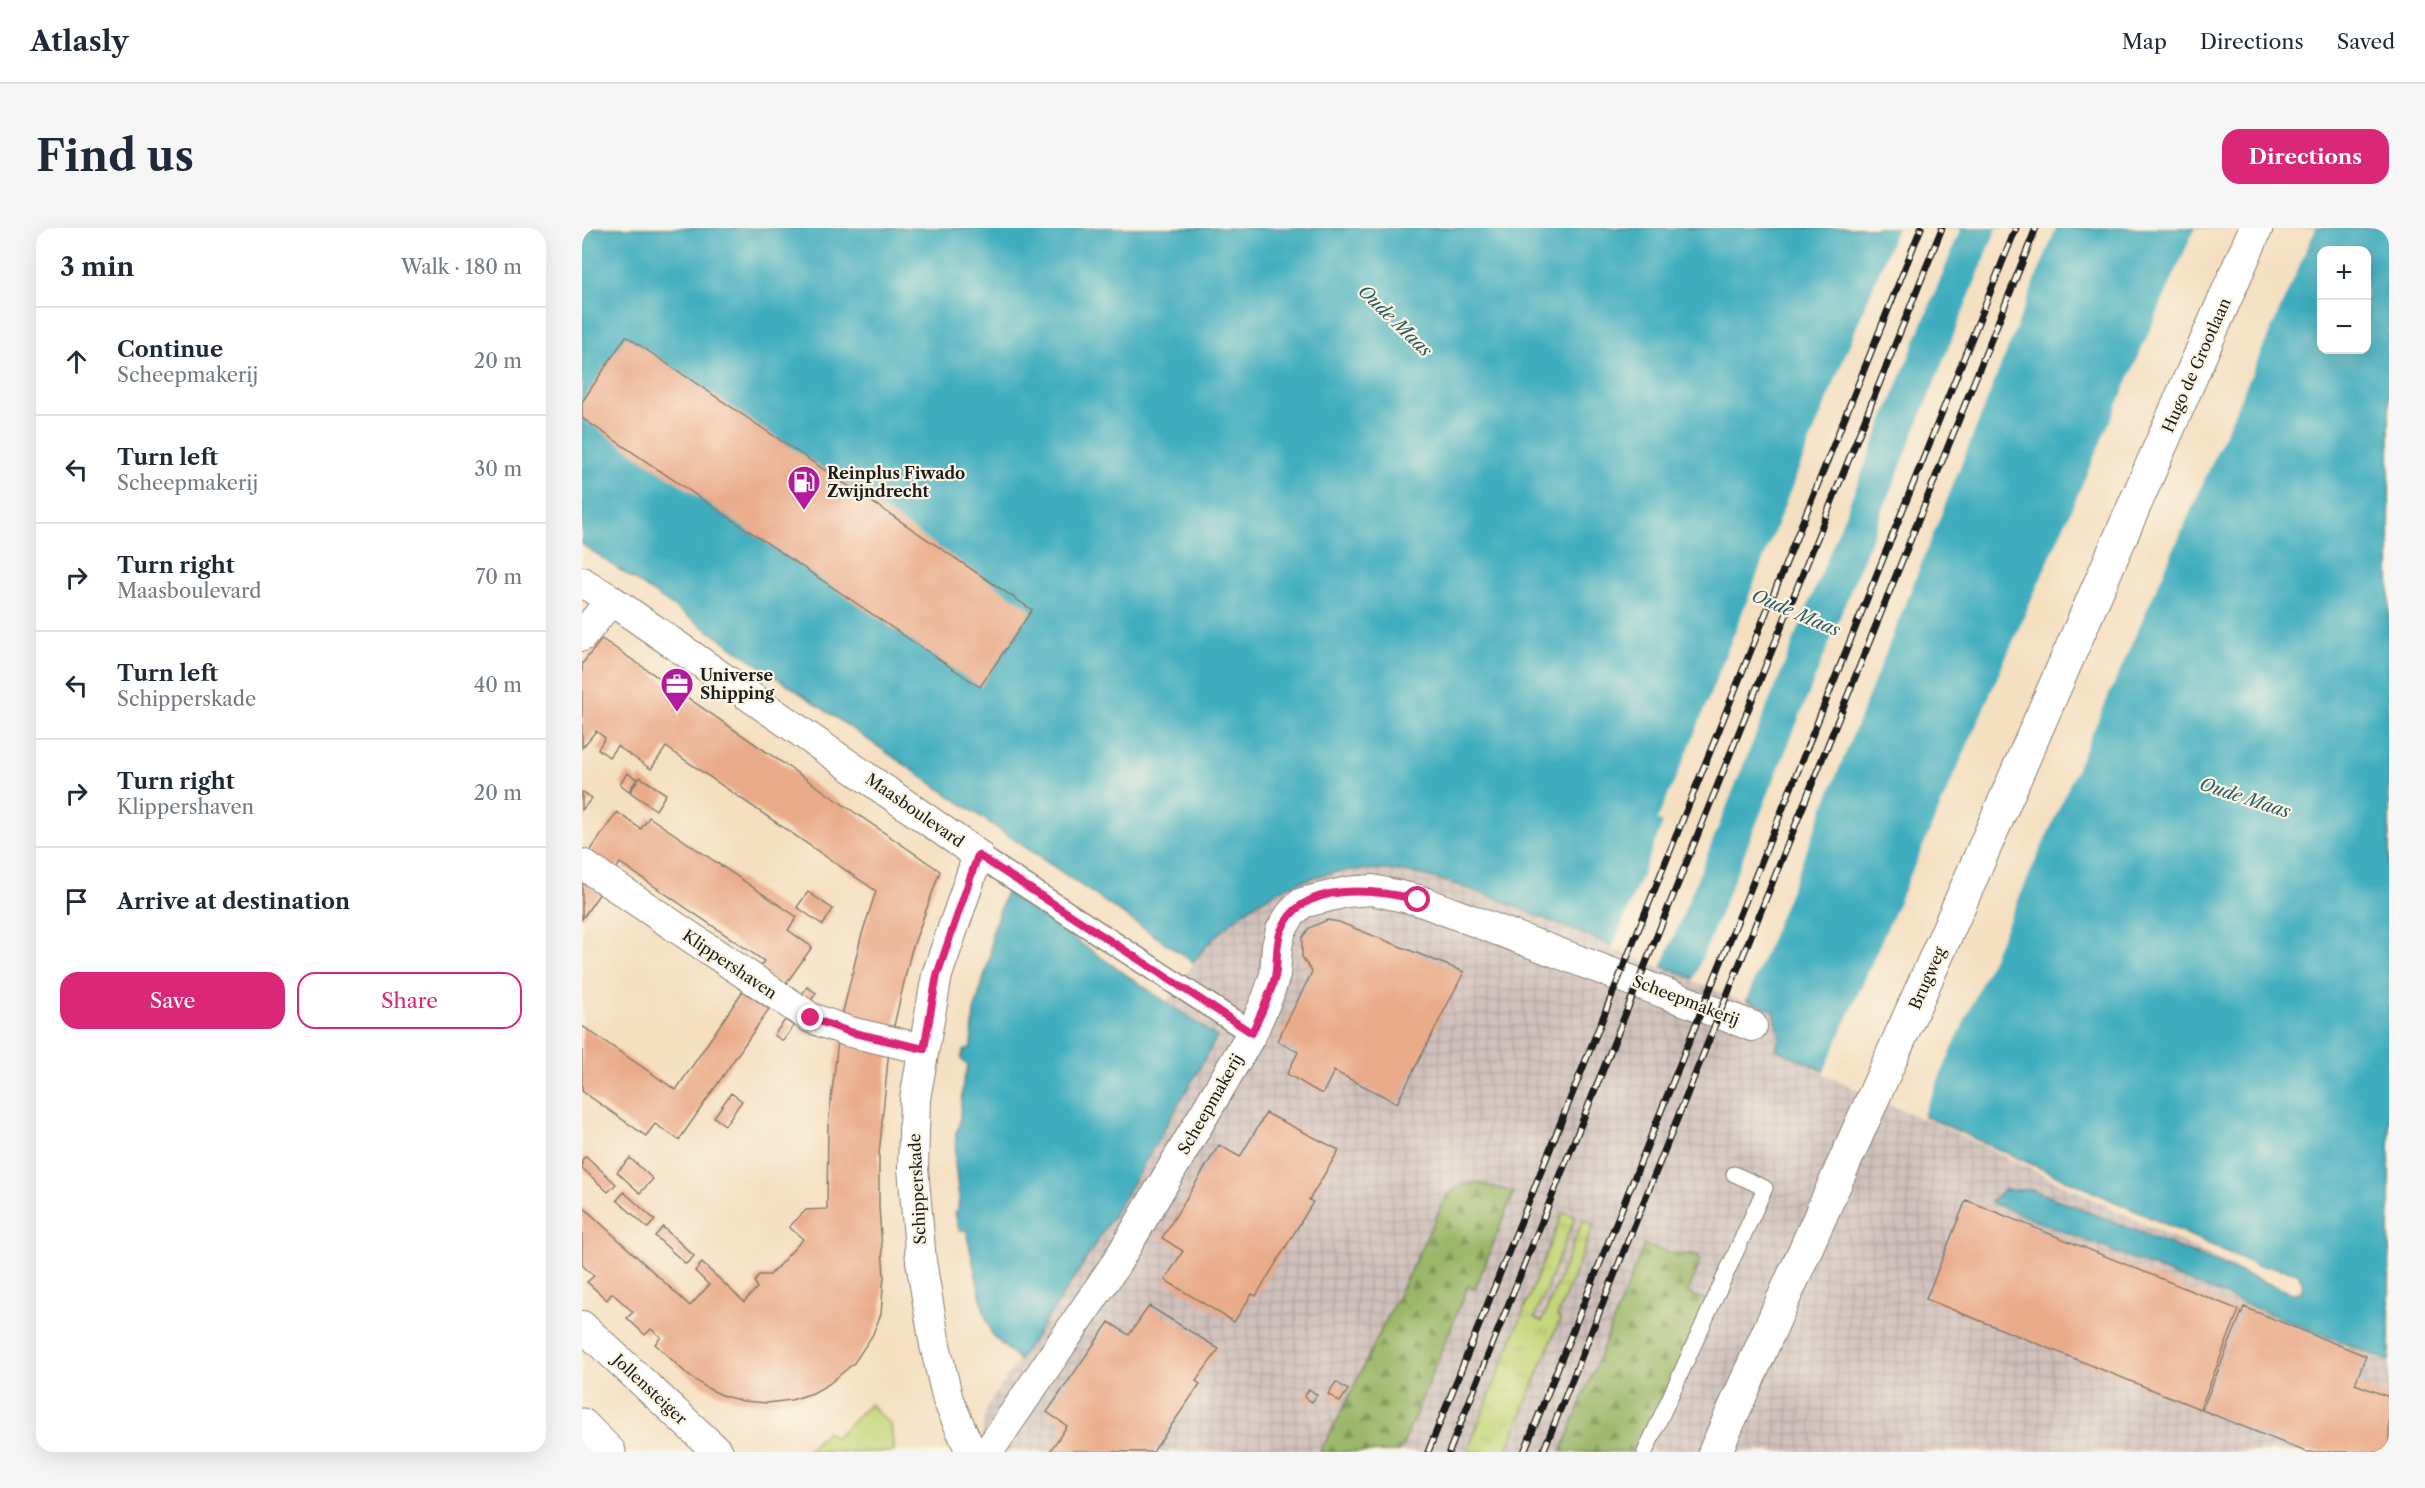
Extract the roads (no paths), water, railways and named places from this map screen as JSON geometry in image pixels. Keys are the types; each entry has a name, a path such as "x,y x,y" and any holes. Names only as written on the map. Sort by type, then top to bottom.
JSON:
{"main road":[{"name":"Hugo de Grootlaan","path":"2135,502 2256,228"},
{"name":"Brugweg","path":"1714,1452 1962,899 2135,502"},
{"path":"582,1425 609,1452"}],"street":[{"name":"Maasboulevard","path":"582,582 978,855 1252,1033"},
{"path":"582,636 611,600"},
{"name":"Schipperskade","path":"971,1452 948,1400 921,1261 913,1168 915,1099 937,975 978,855"},
{"name":"Klippershaven","path":"582,864 811,1018 850,1032 924,1049"},
{"name":"Scheepmakerij","path":"988,1452 1117,1262 1252,1033 1275,975 1277,946 1281,930 1291,914 1302,903 1347,891 1372,890 1394,894 1444,909 1752,1026"},
{"name":"Jollensteiger","path":"582,1326 718,1452"}],"lane":[{"path":"1645,1452 1765,1188 1734,1174"}],"water":[{"name":"Oude Maas","path":"582,228 2389,228 2389,1361 1990,1202 2004,1190 2033,1190 2292,1293 2301,1292 2303,1284 2298,1273 2258,1266 1776,1049 1780,1037 1774,1011 1463,887 1430,877 1395,871 1361,870 1329,874 1298,882 1269,896 1242,914 1216,936 1193,962 582,544"},
{"path":"1006,892 1217,1037 1122,1201 1019,1360 992,1335 984,1312 966,1230 959,1230 955,1213 958,1210 959,1198 955,1163 956,1133 959,1126 963,1082 968,1066 961,1059 963,1051 971,1047 974,1012 990,957 992,933"}],"railway":[{"path":"1428,1452 1921,228"},
{"path":"1449,1452 1942,228"},
{"path":"1524,1452 2016,228"},
{"path":"1543,1452 2036,228"}],"place":[{"name":"Reinplus Fiwado Zwijndrecht","path":"804,511"},
{"name":"Universe Shipping","path":"677,713"}]}
